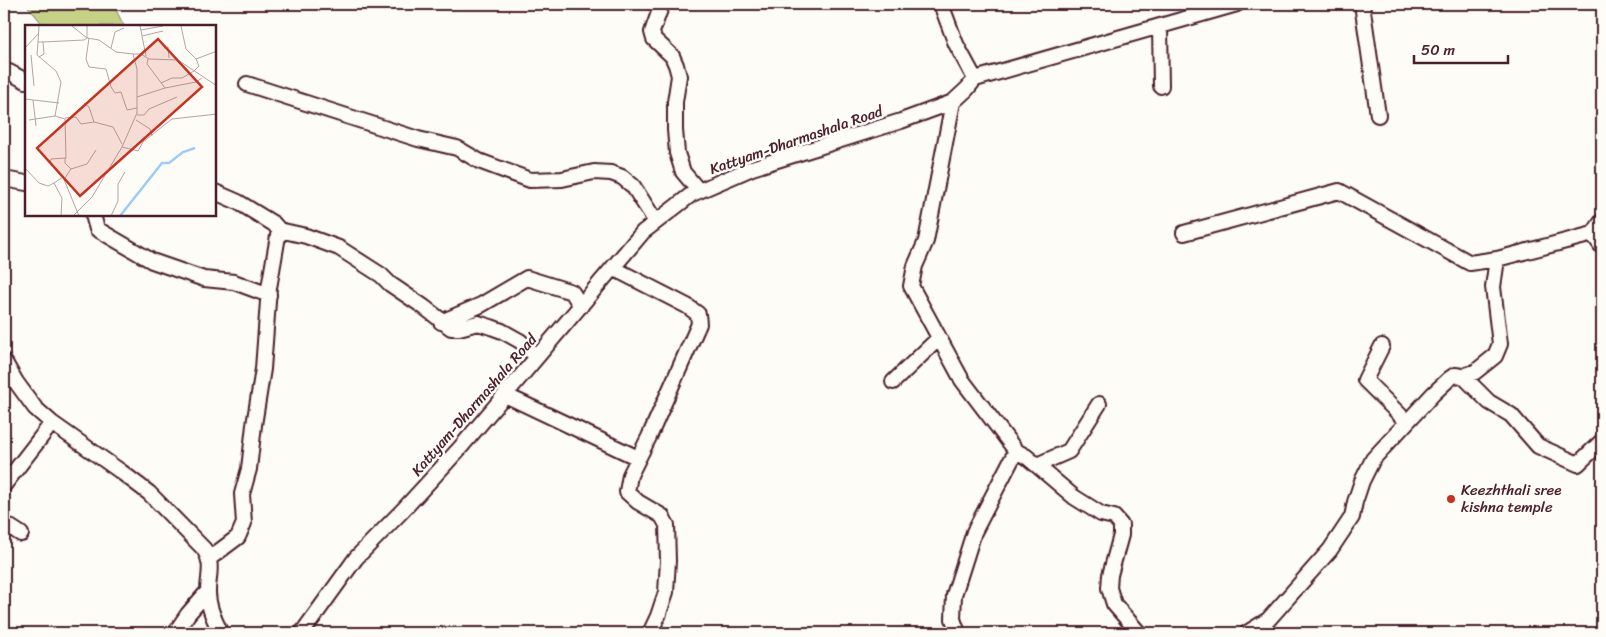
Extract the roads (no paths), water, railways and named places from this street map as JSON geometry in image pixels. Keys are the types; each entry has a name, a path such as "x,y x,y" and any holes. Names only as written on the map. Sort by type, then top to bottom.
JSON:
{"street":[{"path":"662,4 652,32 654,39 672,56 676,65 679,76 675,102 677,153 683,172 698,191"},
{"path":"942,4 956,44 975,79 1237,4"},
{"path":"1362,4 1378,115"},
{"path":"1160,27 1161,86"},
{"path":"4,71 25,80"},
{"name":"Kattyam-Dharmashala Road","path":"302,633 356,558 460,448 643,232 698,191 752,168 901,121 953,102 967,90 975,79"},
{"path":"247,84 418,139 457,148 479,161 530,180 562,179 594,172 611,173 622,177 633,186 656,222"},
{"path":"953,102 926,241 915,266 911,286 962,380 1016,450 1028,457 1074,497 1101,514 1114,518 1120,525 1121,536 1110,575 1110,588 1114,604 1139,633"},
{"path":"4,179 25,183"},
{"path":"1184,233 1339,191 1470,263 1497,259 1594,234 1602,220"},
{"path":"216,192 238,202 274,224 279,230 306,236 339,248 381,275 390,284 451,328 478,324 502,331 520,341 537,357"},
{"path":"93,216 96,229 152,261 204,279 234,282 269,295"},
{"path":"210,558 238,536 244,524 242,494 249,469 263,369 269,295 279,230"},
{"path":"1594,234 1602,247"},
{"path":"1463,376 1475,372 1495,356 1500,344 1493,288 1497,259"},
{"path":"613,268 687,306 698,314 700,324 630,475 627,492 638,502 662,516 667,524 668,561 666,592 650,633"},
{"path":"442,322 481,305 527,278 572,292 581,306"},
{"path":"893,382 939,338"},
{"path":"1382,346 1365,380 1407,422"},
{"path":"4,361 16,382 35,408 52,423 150,493 204,549 210,558 209,606 221,633"},
{"path":"1247,633 1268,620 1330,550 1352,517 1362,481 1373,459 1448,379 1456,374 1463,376 1489,402 1510,416 1538,446 1578,464 1602,441"},
{"path":"505,395 638,458"},
{"path":"1037,465 1069,451 1099,404"},
{"path":"4,485 52,423"},
{"path":"958,633 953,619 954,595 971,541 1016,450"},
{"path":"4,523 21,534"},
{"path":"175,633 188,614 208,591"}],"place":[{"name":"Keezhthali sree kishna temple","path":"1451,499"}]}
